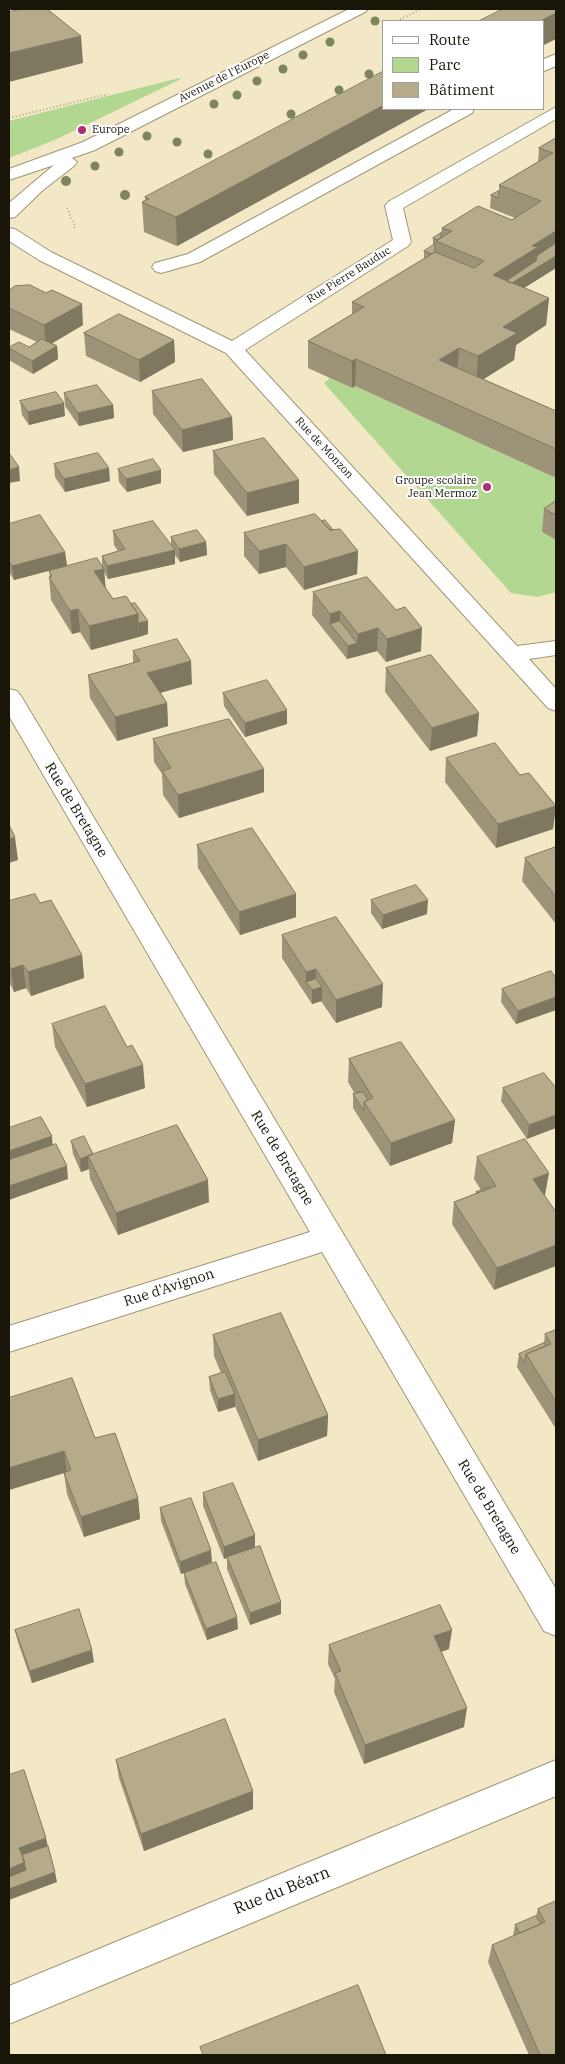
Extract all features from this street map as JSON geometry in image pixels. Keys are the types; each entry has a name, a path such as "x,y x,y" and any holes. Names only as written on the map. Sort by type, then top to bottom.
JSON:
{"street":[{"path":"9,12 29,9"},
{"name":"Avenue de l'Europe","path":"9,175 89,146 360,9"},
{"path":"545,65 556,59"},
{"path":"162,267 194,258 464,110"},
{"name":"Rue Pierre Bauduc","path":"233,348 402,242 394,206 556,112"},
{"name":"Avenue de l'Europe","path":"9,213 37,186 89,146"},
{"name":"Rue de Monzon","path":"9,233 45,256 233,348 514,654 556,703"},
{"name":"Rue de Monzon","path":"9,252 45,256"},
{"path":"514,654 556,648"},
{"name":"Rue de Bretagne","path":"9,696 556,1620"},
{"name":"Rue d'Avignon","path":"9,1339 329,1238"},
{"name":"Rue du Béarn","path":"9,2005 556,1778"}],"path":[{"path":"398,20 421,9"}],"green space":[{"path":"181,79 57,139 9,158 9,121"},
{"path":"330,378 351,388 355,386 556,478 556,522 542,532 556,540 556,592 538,597 511,593 324,383"}],"building":[{"path":"23,9 47,9 81,36 9,53 9,12"},
{"path":"503,9 556,9 556,13 542,20 481,20"},
{"path":"382,72 382,106 176,217 142,202 149,199 145,197"},
{"path":"556,138 556,231 532,246 538,247 493,275 549,298 503,327 517,333 478,356 459,348 439,360 556,411 556,449 356,359 352,361 308,341 364,307 352,302 435,252 474,268 484,261 436,241 452,231 442,228 478,206 512,220 541,201 499,185 553,153 539,148"},
{"path":"499,191 498,198 491,195"},
{"path":"441,233 441,238 438,240 433,238"},
{"path":"556,243 556,256 512,283 506,281 536,261 537,256"},
{"path":"435,244 435,252 432,254 424,251"},
{"path":"30,285 46,293 52,290 82,304 44,325 9,308 9,290 15,286"},
{"path":"119,314 174,340 139,360 84,333"},
{"path":"42,339 57,346 32,361 9,348 19,342 29,347"},
{"path":"202,379 232,417 182,430 152,391"},
{"path":"97,385 113,405 78,413 64,393"},
{"path":"56,392 64,403 28,412 20,401"},
{"path":"264,438 299,480 247,493 213,451"},
{"path":"9,453 19,467 9,470"},
{"path":"98,453 109,468 64,479 54,464"},
{"path":"153,459 161,470 126,479 118,469"},
{"path":"556,501 556,515 544,509"},
{"path":"315,514 330,530 340,529 358,551 304,567 286,544 259,551 244,533"},
{"path":"40,515 65,552 12,566 9,561 9,524"},
{"path":"325,520 333,530 330,530 322,521"},
{"path":"153,521 175,550 107,566 102,556 125,549 113,531"},
{"path":"197,530 206,542 179,549 171,537"},
{"path":"97,558 104,569 94,571 113,599 126,596 138,614 89,626 78,609 70,611 49,577 52,576 49,571"},
{"path":"367,577 396,610 405,607 422,628 387,639 378,628 358,634 340,611 330,614 313,592"},
{"path":"135,603 148,621 138,623 138,614 131,604"},
{"path":"340,621 357,643 348,646 330,624"},
{"path":"177,639 191,661 147,673 167,703 115,717 88,675 140,661 133,651"},
{"path":"431,655 479,713 432,728 386,668"},
{"path":"267,680 287,710 245,723 223,693"},
{"path":"229,719 264,769 178,795 162,771 171,768 153,739"},
{"path":"495,743 520,775 529,773 556,806 498,824 446,758"},
{"path":"9,825 15,837 9,839"},
{"path":"252,828 296,894 239,912 197,845"},
{"path":"556,847 556,897 525,858"},
{"path":"416,885 428,900 383,915 371,900"},
{"path":"35,894 40,903 51,900 82,955 28,972 23,965 11,969 9,965 9,901"},
{"path":"336,917 383,984 336,1000 316,969 306,972 282,935"},
{"path":"551,971 556,978 556,997 518,1011 502,989"},
{"path":"316,979 322,987 312,990 306,982"},
{"path":"105,1006 127,1047 132,1045 143,1065 85,1084 52,1024"},
{"path":"401,1042 455,1120 391,1143 364,1102 373,1098 349,1059"},
{"path":"544,1073 556,1088 556,1115 529,1125 503,1088"},
{"path":"363,1092 368,1100 364,1102 364,1111 353,1094"},
{"path":"41,1117 52,1136 9,1151 9,1128"},
{"path":"177,1125 208,1180 116,1213 88,1156"},
{"path":"84,1136 93,1154 80,1159 71,1141"},
{"path":"525,1139 549,1173 533,1179 556,1212 556,1245 497,1268 454,1202 496,1186 477,1157"},
{"path":"56,1144 67,1166 9,1186 9,1160"},
{"path":"489,1187 490,1188 476,1192"},
{"path":"281,1313 328,1415 258,1440 213,1335"},
{"path":"556,1330 556,1402 526,1354 551,1344 545,1334"},
{"path":"544,1343 546,1346 526,1354 524,1363 519,1354"},
{"path":"225,1372 235,1394 218,1399 209,1377"},
{"path":"72,1378 95,1438 115,1433 138,1498 81,1517 64,1473 71,1470 64,1451 9,1468 9,1398"},
{"path":"233,1483 255,1535 224,1547 203,1493"},
{"path":"191,1498 211,1550 180,1562 160,1508"},
{"path":"260,1546 281,1602 250,1613 227,1557"},
{"path":"216,1562 237,1617 206,1629 184,1573"},
{"path":"440,1605 452,1630 434,1636 467,1708 365,1745 335,1673 341,1671 329,1645"},
{"path":"79,1609 92,1650 30,1671 15,1630"},
{"path":"225,1719 253,1791 141,1834 116,1760"},
{"path":"24,1770 46,1838 19,1848 25,1862 9,1869 9,1775"},
{"path":"48,1846 55,1872 9,1889 9,1877 26,1870 22,1855"},
{"path":"556,1901 556,2055 540,2055 492,1945 545,1922 538,1909"},
{"path":"536,1916 541,1924 520,1933 515,1925"},
{"path":"358,1985 386,2055 203,2055 200,2047"}],"place":[{"name":"Europe","path":"82,130"},
{"name":"Groupe scolaire Jean Mermoz","path":"487,487"}]}
